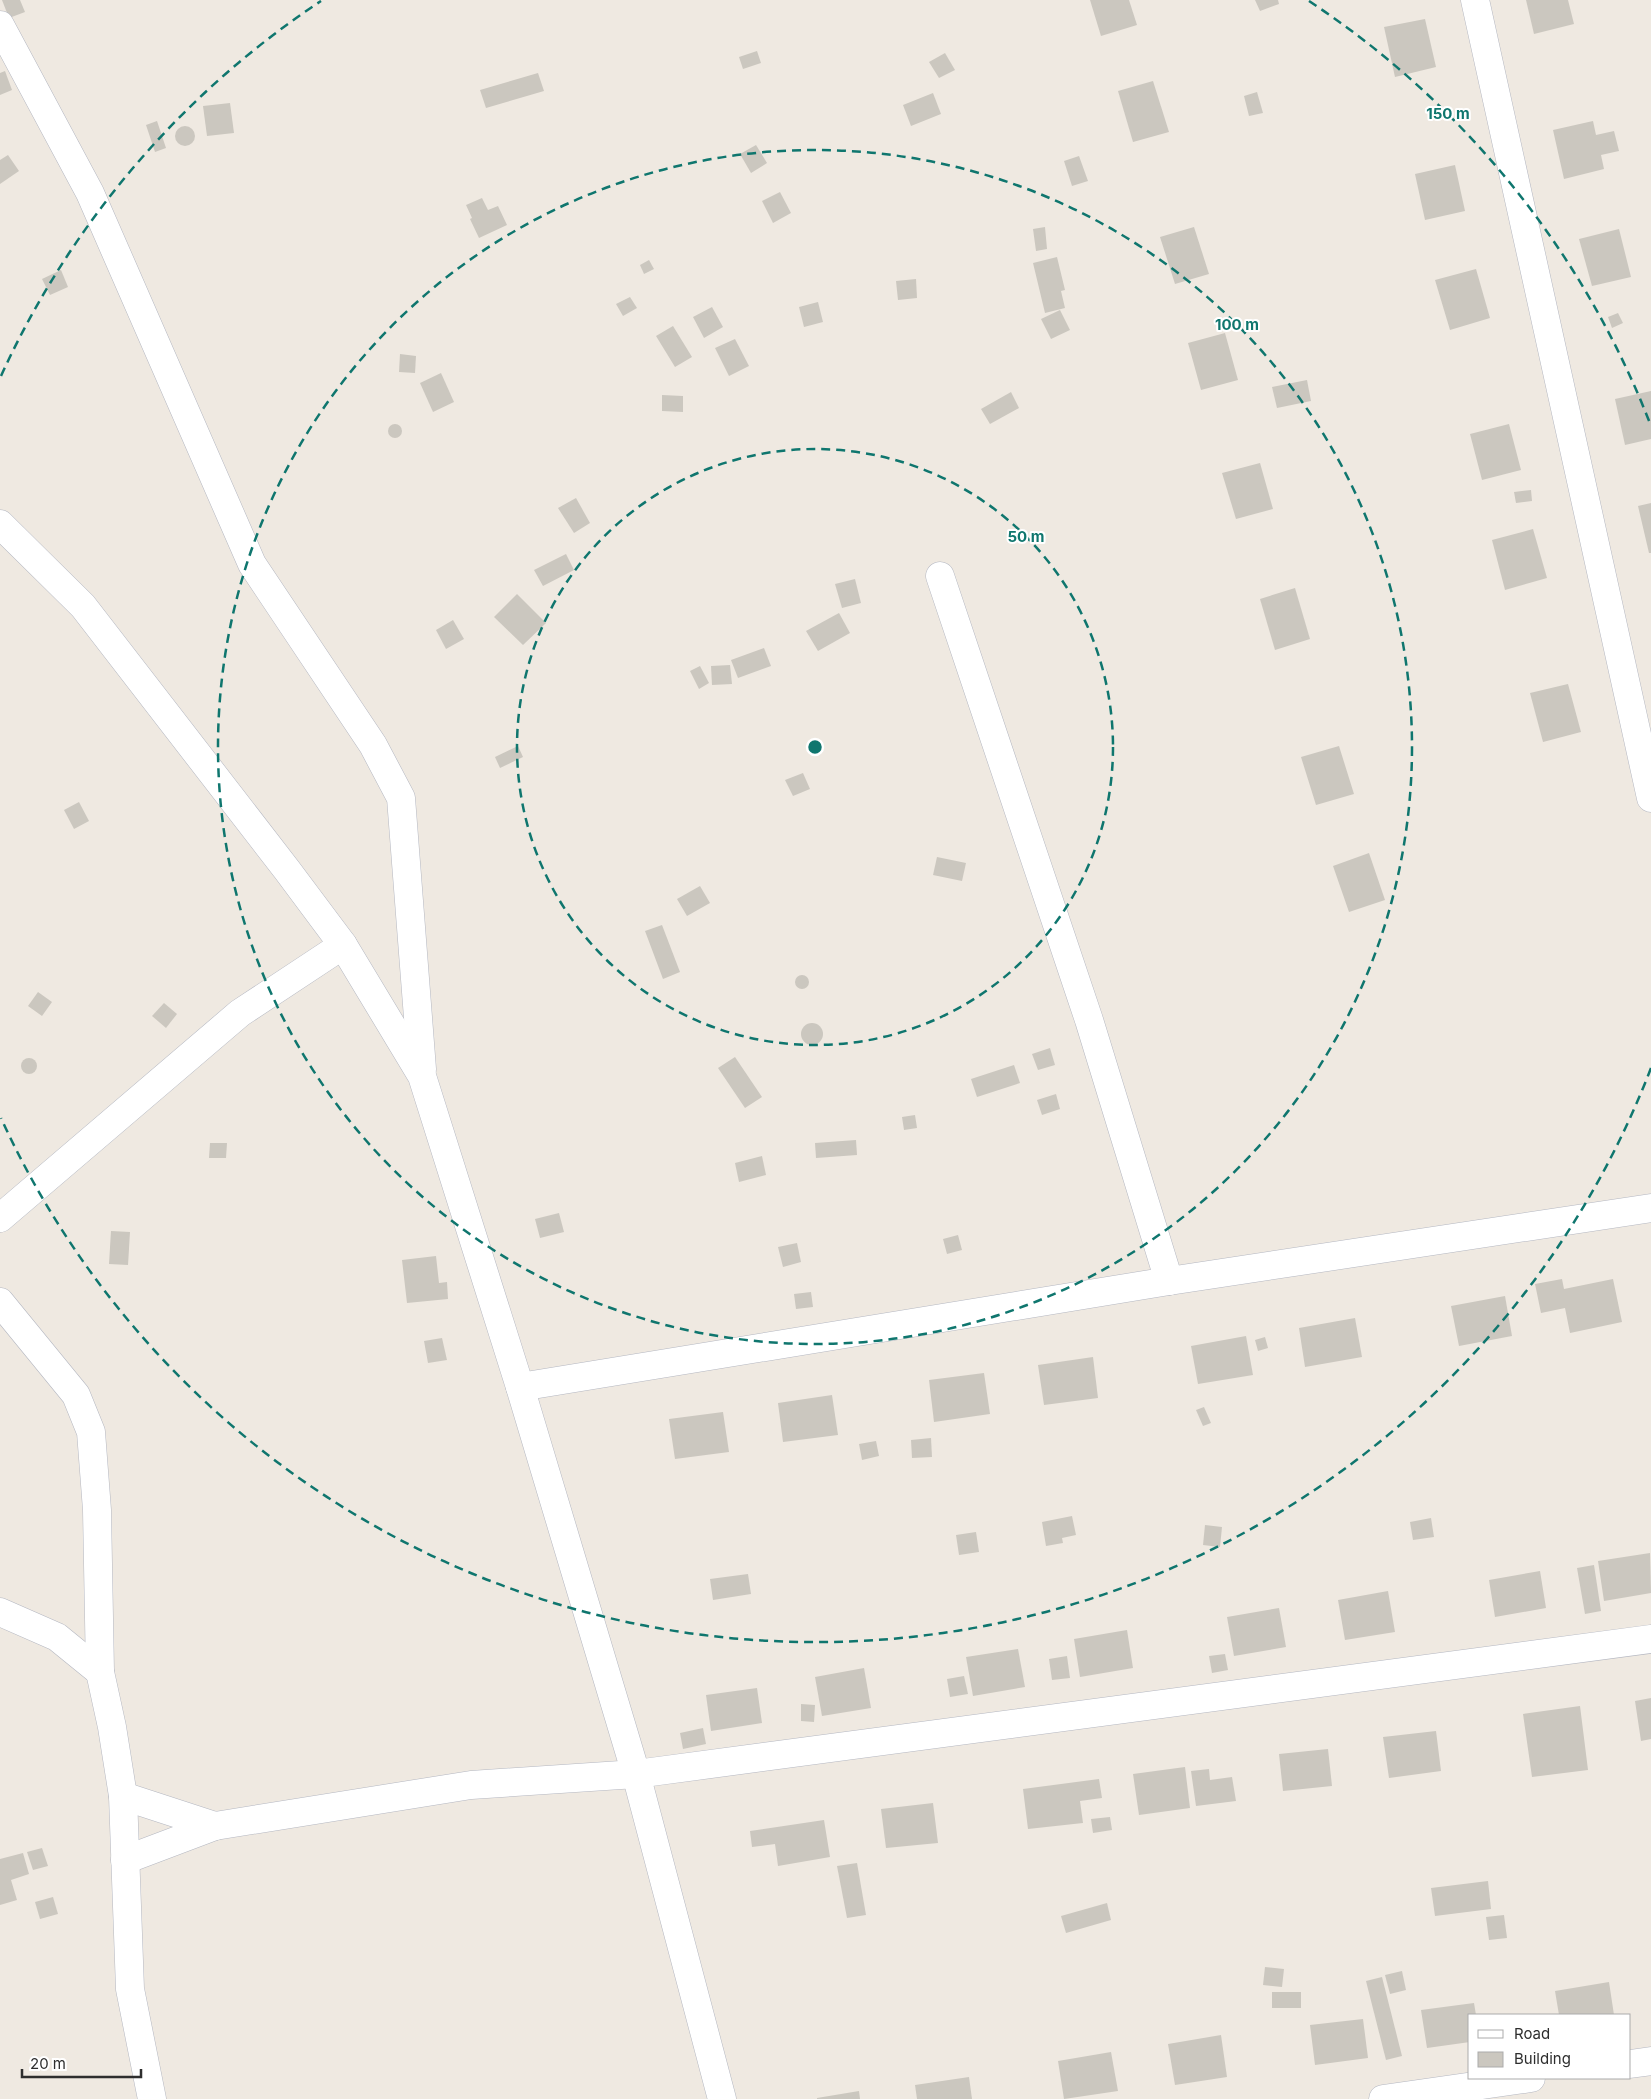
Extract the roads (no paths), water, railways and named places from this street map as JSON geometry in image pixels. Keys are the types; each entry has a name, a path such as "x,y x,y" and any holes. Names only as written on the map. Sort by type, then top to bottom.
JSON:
{"lane":[{"path":"1475,0 1651,798"},
{"path":"0,25 90,193 252,564 373,745 401,798 422,1076 520,1387 636,1774 722,2099"},
{"path":"0,524 83,606 343,945 422,1076"},
{"path":"940,576 1089,1020 1169,1281"},
{"path":"0,1218 240,1013 343,945"},
{"path":"520,1387 1169,1281 1651,1208"},
{"path":"0,1302 76,1395 91,1432 97,1510 100,1672 112,1727 123,1796 130,1989 152,2099"},
{"path":"0,1612 57,1637 100,1672"},
{"path":"125,1860 215,1826 471,1785 636,1774 1651,1639"},
{"path":"123,1796 215,1826"},
{"path":"1631,2064 1651,2061"},
{"path":"1383,2099 1524,2079"}]}
